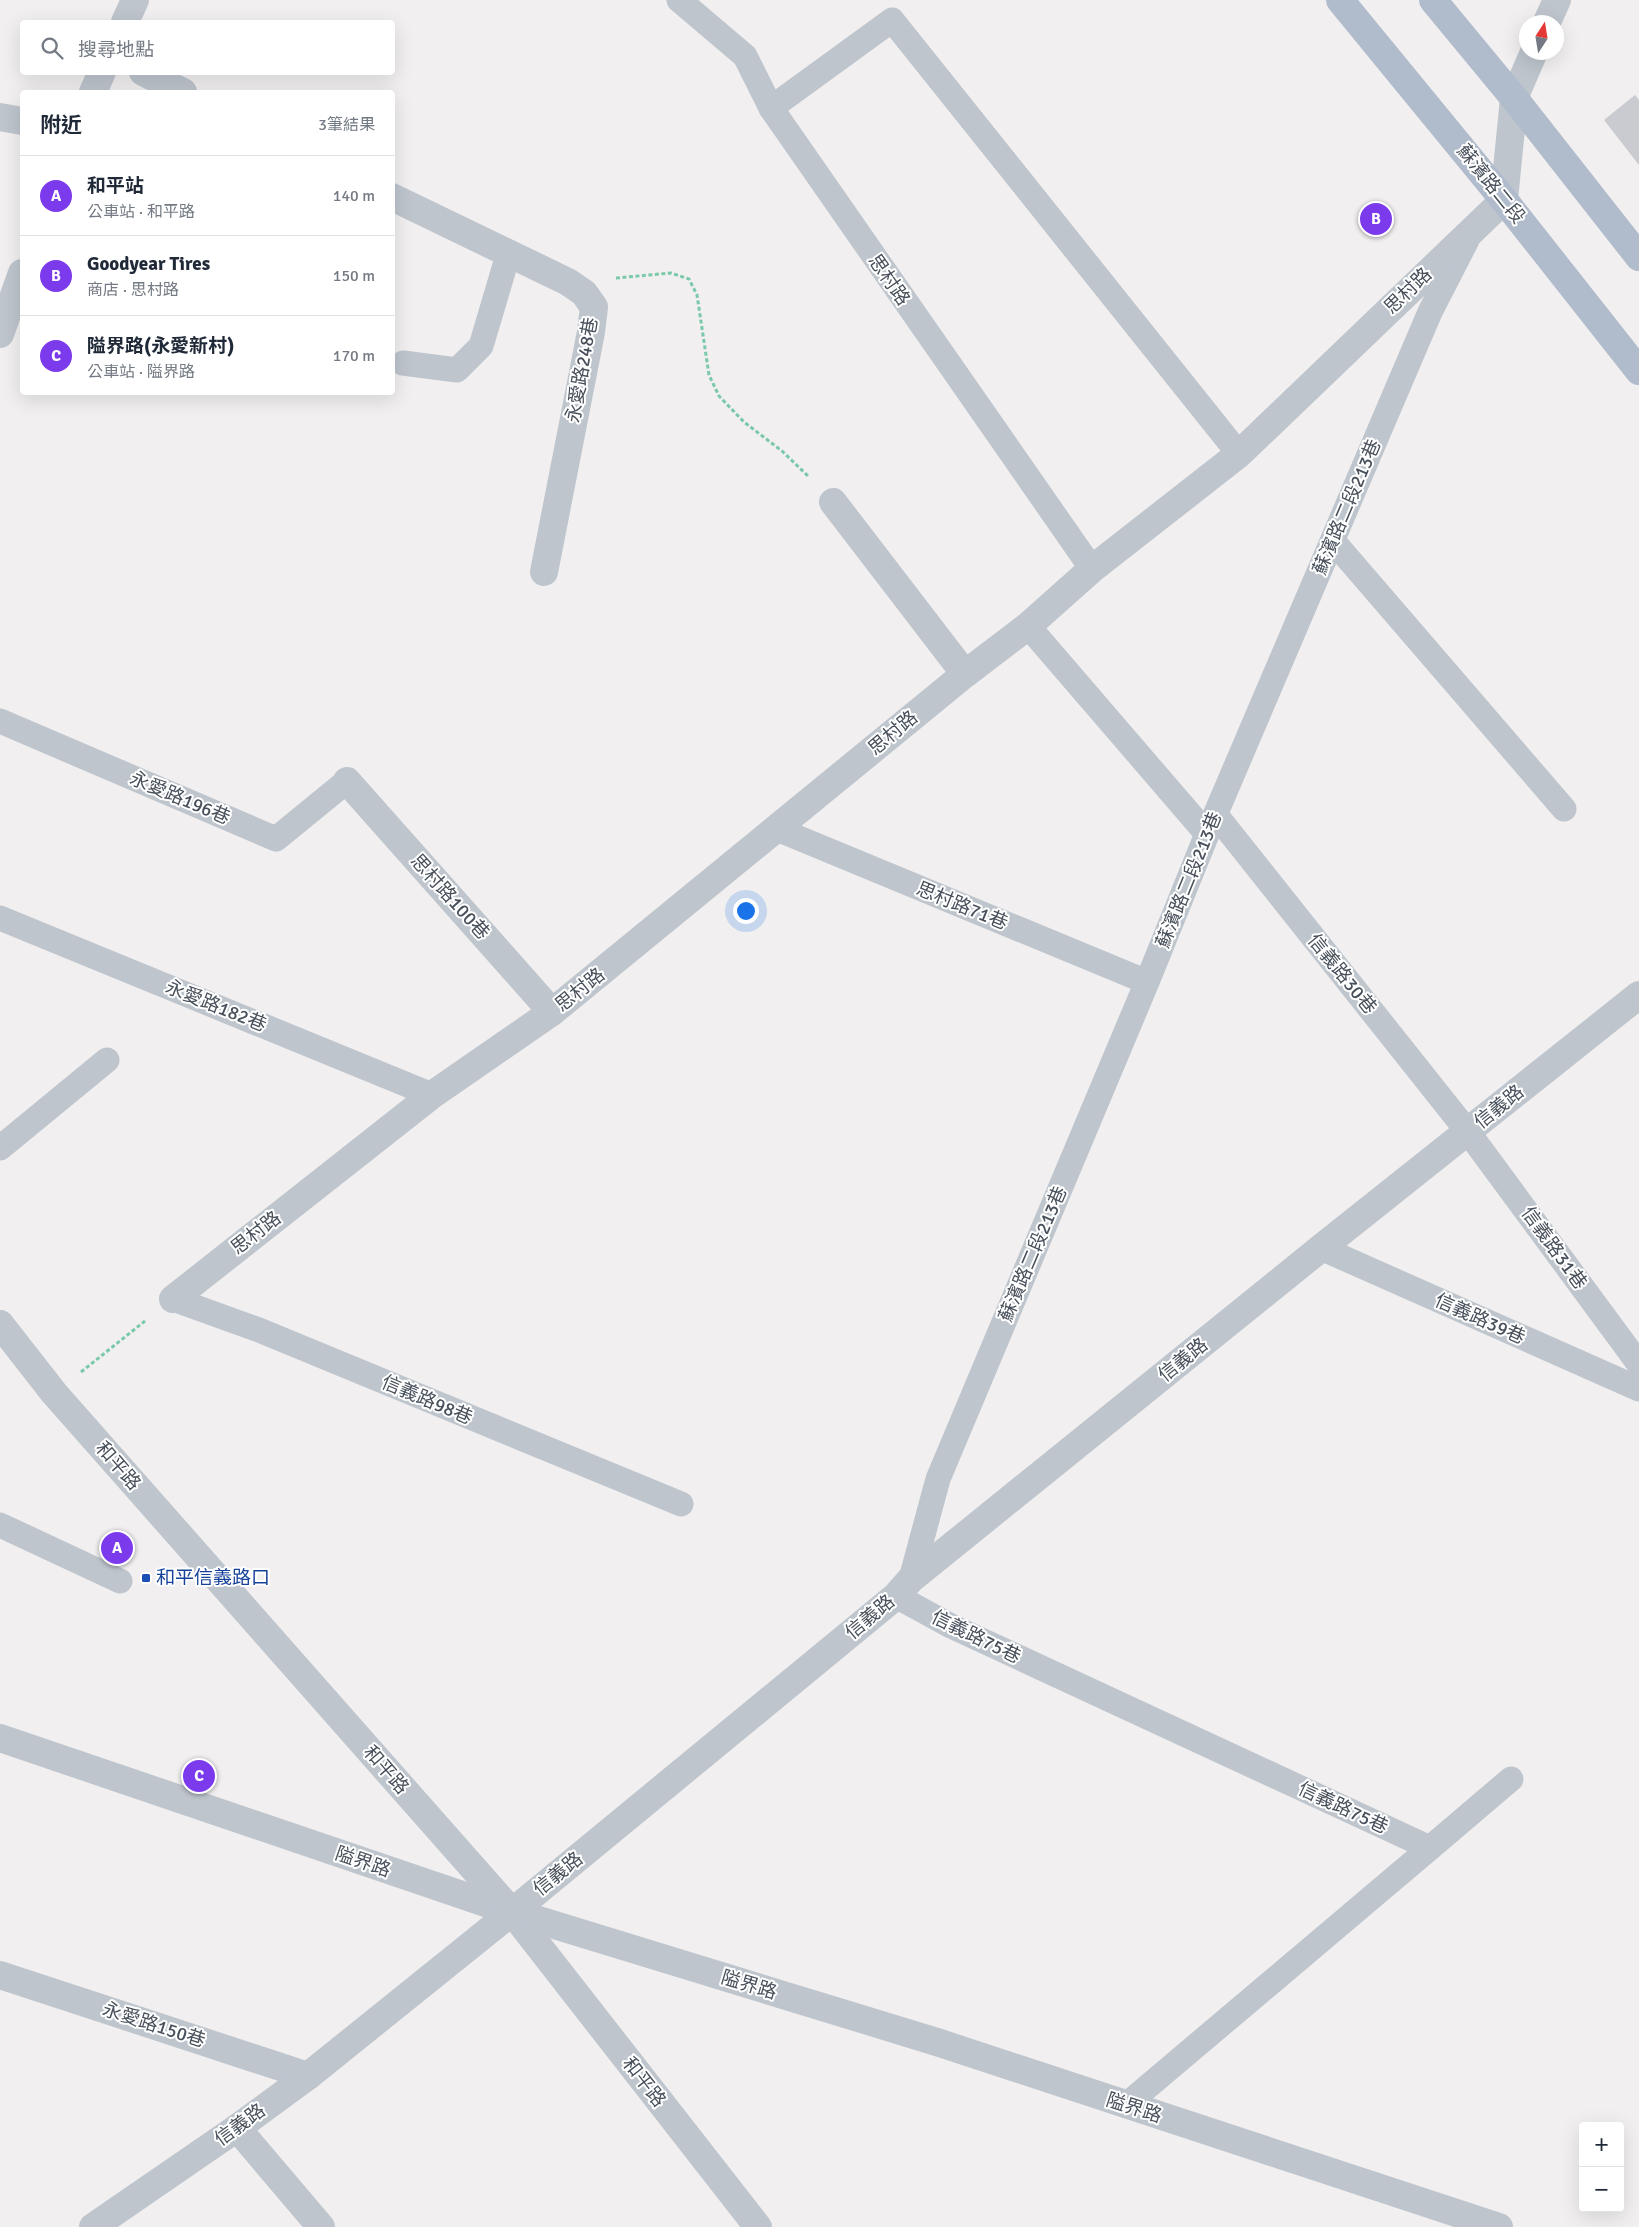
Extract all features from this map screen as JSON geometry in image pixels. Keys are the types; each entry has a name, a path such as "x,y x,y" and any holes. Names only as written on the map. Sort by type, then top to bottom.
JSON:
{"main road":[{"name":"蘇濱路二段","path":"1340,0 1504,200 1639,371"},
{"path":"1433,0 1514,98 1639,258"}],"street":[{"path":"126,20 135,0"},
{"path":"1550,15 1557,0"},
{"path":"1504,200 1514,98 1531,60"},
{"path":"94,90 101,75"},
{"path":"149,75 179,90"},
{"path":"0,117 20,121"},
{"name":"永愛路248巷","path":"395,198 508,255 568,282 584,294 594,307 544,572"},
{"name":"思村路","path":"173,1299 432,1095 552,1012 965,674 1028,626 1092,569 1239,454 1504,200"},
{"path":"0,334 20,279"},
{"path":"833,502 965,674"},
{"name":"思村路100巷","path":"347,781 552,1012"},
{"name":"信義路","path":"93,2227 237,2128 308,2076 512,1912 904,1588 1321,1248 1639,995"},
{"name":"和平路","path":"0,1324 54,1393 512,1912 758,2227"},
{"name":"隘界路","path":"0,1738 512,1912 940,2043 1499,2227"},
{"name":"永愛路150巷","path":"0,1975 308,2076"},
{"path":"237,2128 321,2227"}],"lane":[{"name":"思村路","path":"679,0 745,56 771,108 1092,569"},
{"path":"771,108 892,20 1239,454"},
{"name":"蘇濱路二段213巷","path":"904,1588 938,1479 1211,825 1430,312 1468,237 1504,200"},
{"path":"403,363 457,370 481,346 508,255"},
{"path":"1333,541 1564,809"},
{"name":"信義路30巷","path":"1028,626 1211,825 1468,1132"},
{"name":"永愛路196巷","path":"0,721 276,839 347,781"},
{"name":"思村路71巷","path":"777,829 1147,982"},
{"name":"永愛路182巷","path":"0,918 432,1095"},
{"path":"0,1148 107,1060"},
{"name":"信義路31巷","path":"1468,1132 1639,1364"},
{"name":"信義路39巷","path":"1321,1248 1639,1389"},
{"name":"信義路98巷","path":"173,1299 259,1330 681,1504"},
{"path":"0,1524 120,1581"},
{"name":"信義路75巷","path":"904,1588 951,1626 1430,1848"},
{"path":"1126,2105 1511,1779"}],"path":[{"path":"568,282 671,272 689,279 697,295 709,375 719,396 744,422 782,451 833,502"},
{"path":"54,1393 173,1299"}],"building":[{"path":"1635,95 1639,100 1639,165 1604,120"}],"place":[{"name":"Goodyear Tires","path":"1376,219"},
{"name":"和平站","path":"117,1548"},
{"name":"和平信義路口","path":"146,1578"},
{"name":"隘界路(永愛新村)","path":"199,1776"}]}
